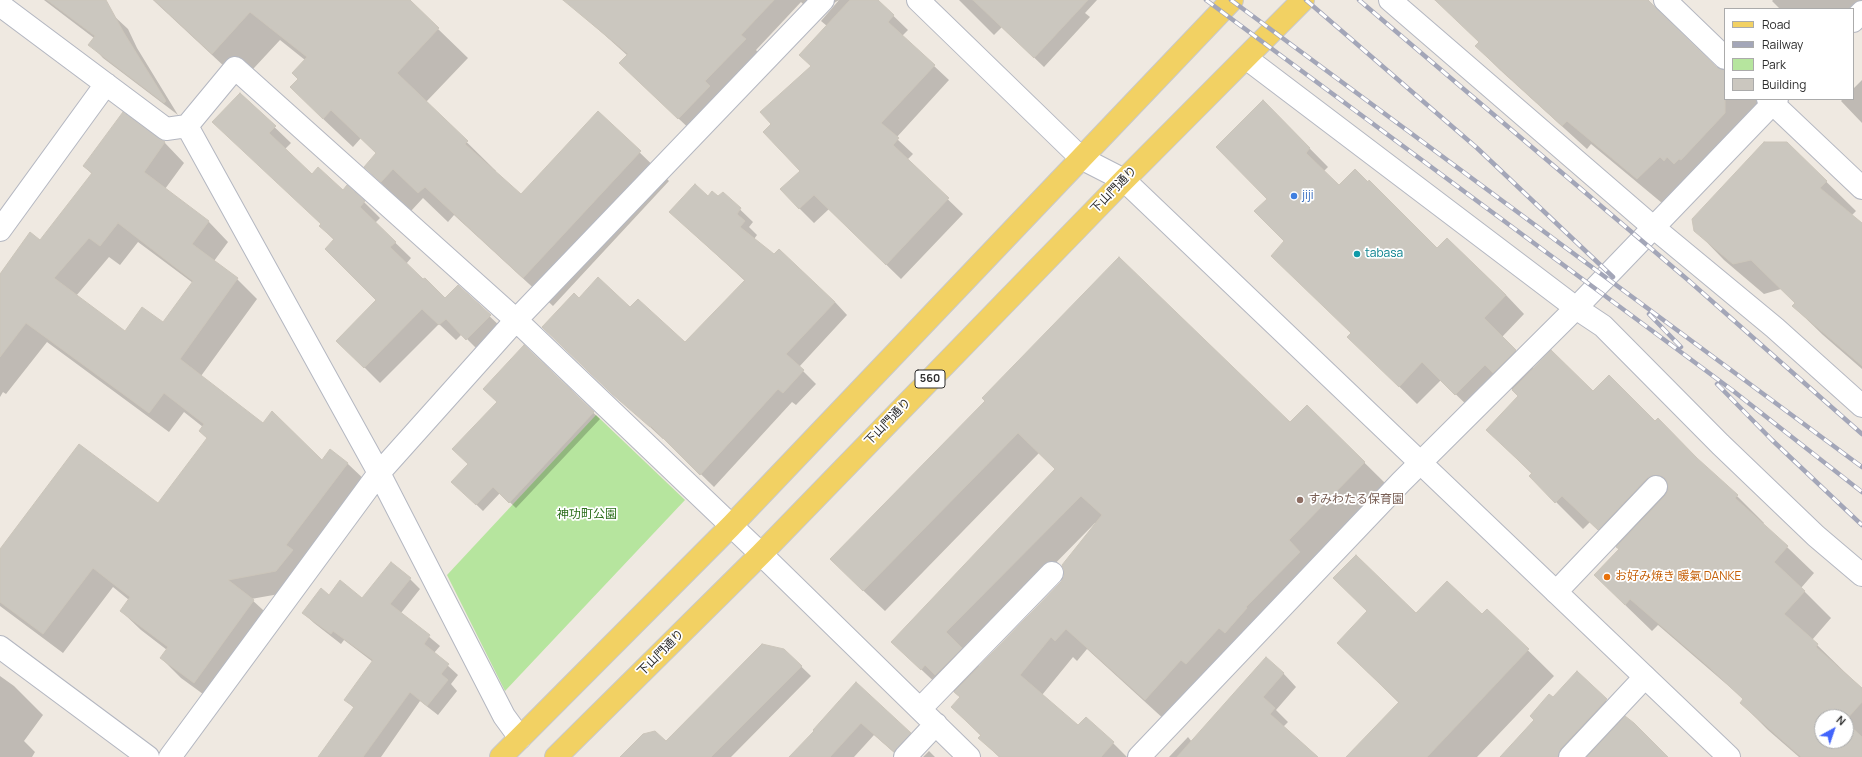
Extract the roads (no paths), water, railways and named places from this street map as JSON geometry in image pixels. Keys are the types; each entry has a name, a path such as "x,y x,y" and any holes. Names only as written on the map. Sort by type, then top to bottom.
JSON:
{"main road":[{"path":"501,757 731,526 1232,0"},
{"name":"下山門通り","path":"556,757 761,554 1124,180 1303,0"}],"street":[{"path":"170,757 379,473 516,320 823,0"},
{"path":"918,0 1081,158 1124,180 1729,757"},
{"path":"1390,0 1653,227 1775,328 1862,406"},
{"path":"1665,0 1724,57"},
{"path":"0,5 166,129 187,126 236,68 516,320 761,554 970,757"},
{"path":"1854,20 1862,12"},
{"path":"1246,58 1576,308 1603,326 1720,444 1805,525 1862,575"},
{"path":"0,230 106,84"},
{"path":"1139,757 1421,463 1576,308 1772,100 1862,188"},
{"path":"187,126 379,473 504,716 520,738"},
{"path":"1556,592 1656,487"},
{"path":"920,709 1052,573"},
{"path":"0,647 148,757"},
{"path":"1570,757 1646,677"},
{"path":"905,757 936,724"}],"railway":[{"path":"1206,0 1732,390 1862,492"},
{"path":"1231,0 1862,467"},
{"path":"1306,0 1477,148 1613,277"},
{"path":"1359,0 1688,280 1862,434"},
{"path":"1649,314 1681,347"},
{"path":"1717,384 1772,440 1862,525"}],"place":[{"name":"jiji","path":"1294,196"},
{"name":"tabasa","path":"1357,254"},
{"name":"すみわたる保育園","path":"1300,500"},
{"name":"お好み焼き 暖氣 DANKE","path":"1607,577"}],"park label":[{"name":"神功町公園","path":"587,515"}]}
